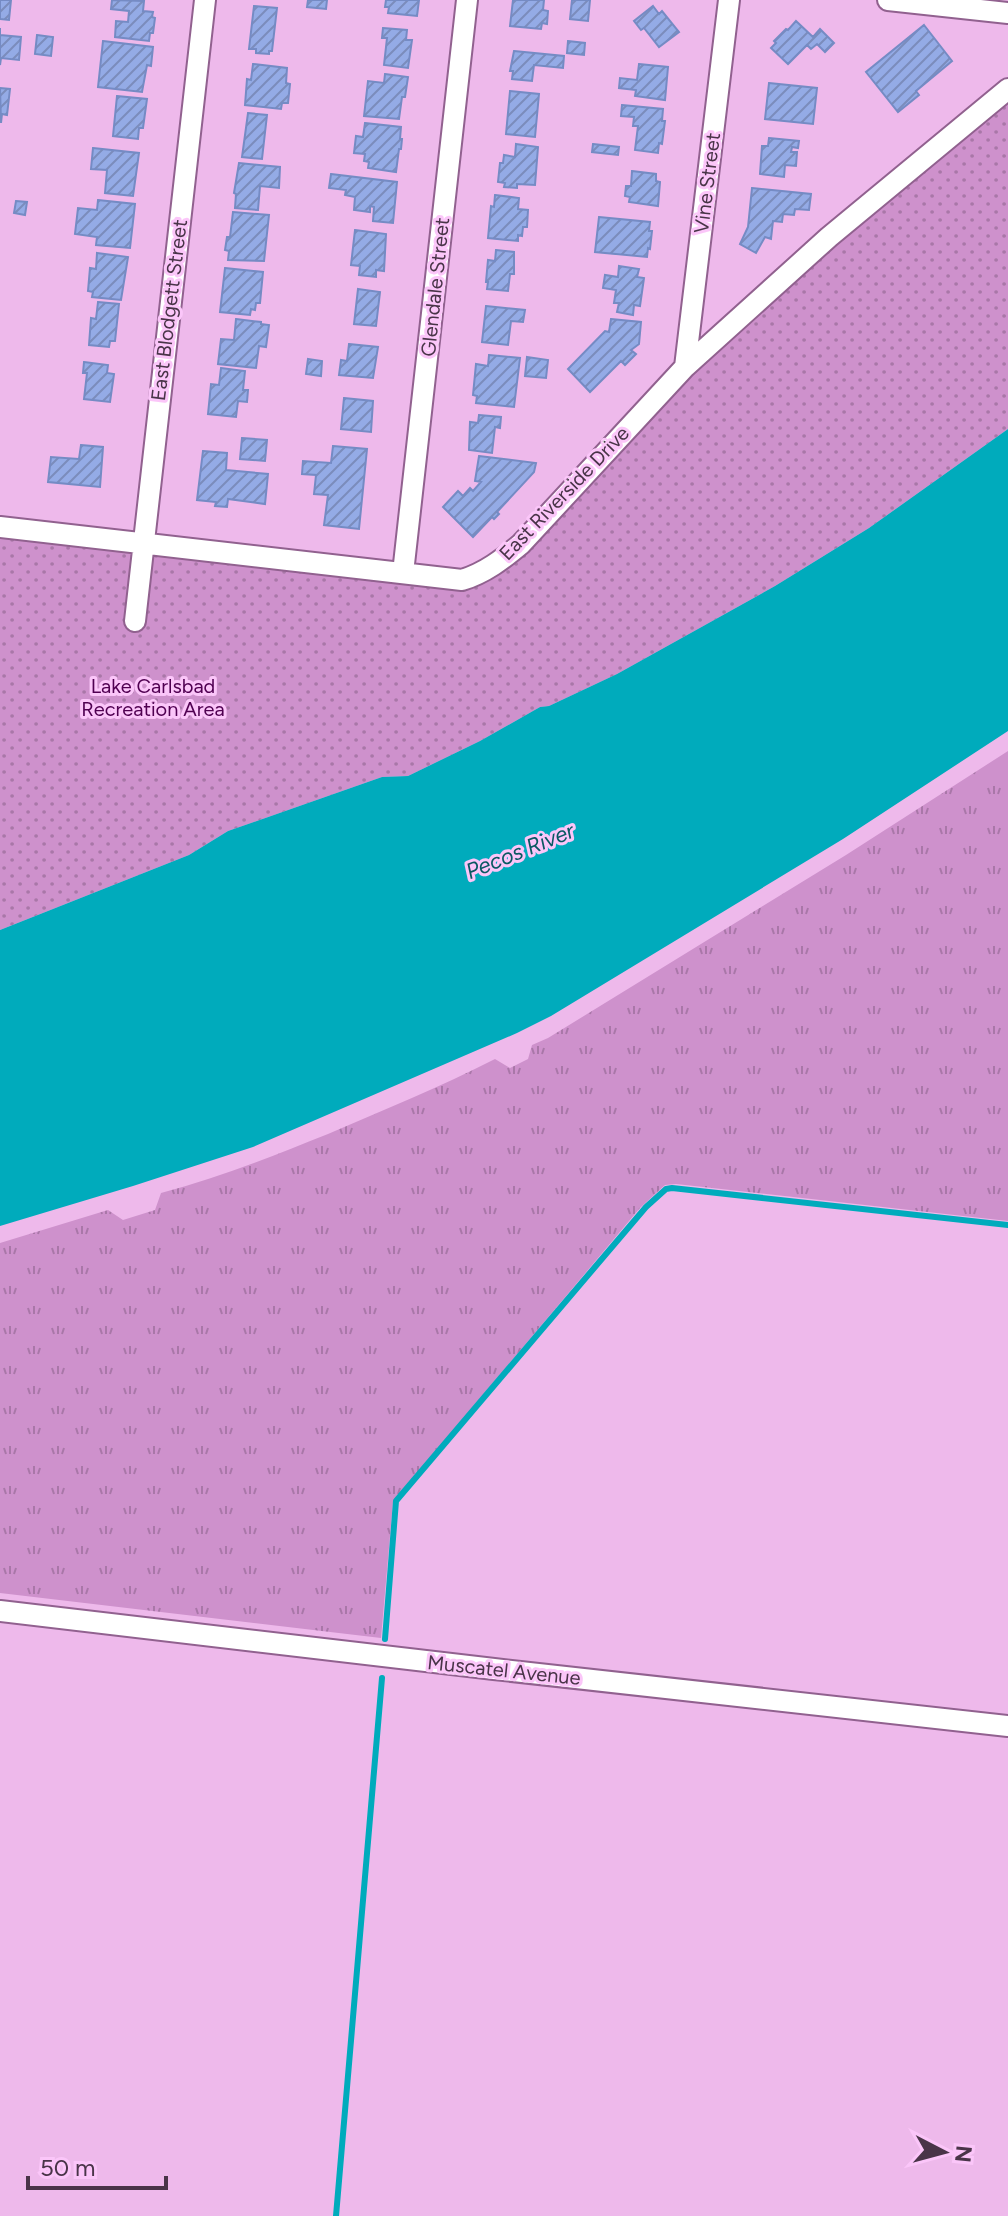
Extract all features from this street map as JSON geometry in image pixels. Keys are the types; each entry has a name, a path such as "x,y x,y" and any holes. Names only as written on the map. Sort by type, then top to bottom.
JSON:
{"street":[{"name":"East Blodgett Street","path":"135,621 205,0"},
{"name":"Glendale Street","path":"403,573 467,0"},
{"name":"Vine Street","path":"685,367 729,0"},
{"path":"888,0 996,8"},
{"name":"East Riverside Drive","path":"0,527 462,580 475,576 521,544 685,367 829,237 1008,89"},
{"name":"Muscatel Avenue","path":"0,1611 1008,1726"}],"green space":[{"name":"Lake Carlsbad Recreation Area","path":"1008,89 1008,429 869,528 775,586 617,674 549,706 540,707 408,776 382,777 228,831 189,855 0,930 0,527 475,576 685,367"},
{"path":"1008,751 1008,1221 665,1185 640,1208 393,1502 381,1638 0,1593 0,1243 108,1210 123,1220 155,1210 161,1193 224,1174 328,1134 495,1059 510,1068 528,1059 532,1045 846,855"}],"water":[{"name":"Pecos River","path":"1008,429 1008,731 843,839 551,1016 517,1033 253,1147 0,1226 0,930 189,855 228,831 382,777 408,776 540,707 549,706 617,674 775,586 869,528"}],"building":[{"path":"0,0 11,0 9,20 0,19"},
{"path":"112,0 144,1 143,11 153,12 152,17 155,18 149,41 115,37 116,21 128,22 129,11 111,9"},
{"path":"308,0 327,0 326,9 307,7"},
{"path":"386,0 419,0 417,16 388,13"},
{"path":"513,0 544,0 543,10 548,11 547,24 542,23 541,29 510,26"},
{"path":"572,0 590,0 588,21 570,19"},
{"path":"254,6 277,8 272,51 269,54 249,49"},
{"path":"653,6 659,14 662,11 679,32 659,47 634,21"},
{"path":"796,21 813,37 820,29 834,43 825,52 817,44 811,49 807,45 788,64 771,48 776,43 774,41"},
{"path":"924,25 952,61 916,91 919,95 898,112 866,72"},
{"path":"383,28 407,30 406,40 412,40 408,68 384,65 387,38 382,38"},
{"path":"0,35 21,37 19,60 1,58 0,65"},
{"path":"37,35 53,37 51,56 35,54"},
{"path":"103,41 153,47 151,66 147,65 142,92 98,87"},
{"path":"568,41 585,43 584,55 567,53"},
{"path":"514,51 564,56 563,68 534,65 532,81 512,79 513,71 510,71"},
{"path":"253,64 287,68 286,83 290,84 288,103 282,103 281,109 245,105 247,79 251,80"},
{"path":"639,64 668,67 665,100 635,96 636,90 619,88 620,78 637,80"},
{"path":"385,74 408,77 399,119 364,116 368,81 384,83"},
{"path":"769,83 817,88 813,124 765,119"},
{"path":"0,88 10,89 7,115 2,114 1,123"},
{"path":"510,91 539,94 535,137 506,134"},
{"path":"117,96 147,99 143,128 139,128 138,139 113,136"},
{"path":"622,105 663,109 662,121 665,121 658,153 635,150 638,126 633,126 634,117 621,116"},
{"path":"248,113 267,115 262,159 242,157"},
{"path":"365,123 401,127 401,149 396,172 368,168 369,162 364,161 365,154 354,153 356,136 363,137"},
{"path":"769,138 799,141 798,148 792,147 791,152 797,152 796,166 785,165 784,177 760,174 762,146 768,146"},
{"path":"516,144 538,147 535,185 504,187 505,183 498,182 500,163 503,163 504,155 515,157"},
{"path":"593,144 619,147 618,155 592,152"},
{"path":"93,148 139,153 133,196 105,193 107,170 91,169"},
{"path":"239,163 280,167 279,188 260,186 258,210 235,208"},
{"path":"632,171 656,174 656,181 660,182 658,206 629,202 630,197 625,196 626,186 631,186"},
{"path":"331,174 397,182 393,223 373,221 374,207 370,206 370,212 354,210 355,197 345,195 346,190 329,188"},
{"path":"752,188 811,194 809,210 795,209 794,215 783,214 782,222 773,221 771,239 765,237 756,253 740,244 748,227"},
{"path":"495,195 519,198 518,209 528,210 527,227 523,227 518,241 488,238"},
{"path":"98,200 135,204 130,248 96,245 97,237 75,234 78,208 97,210"},
{"path":"16,201 27,202 25,215 14,213"},
{"path":"233,212 269,215 264,261 228,260 229,251 225,250"},
{"path":"599,217 650,222 649,231 652,231 647,257 595,252"},
{"path":"355,230 386,234 384,271 376,270 376,277 359,275 360,266 351,265"},
{"path":"496,250 514,252 514,274 510,274 508,291 487,289 488,260 495,261"},
{"path":"97,253 128,257 121,300 92,297 93,292 88,291 90,268 96,269"},
{"path":"619,266 639,269 637,277 644,278 640,306 634,305 633,315 617,312 619,303 614,303 616,290 603,288 605,275 618,277"},
{"path":"225,268 263,272 260,303 256,303 255,310 251,309 250,315 220,312"},
{"path":"358,289 380,292 376,326 354,324"},
{"path":"98,302 119,304 115,341 110,341 109,347 89,345 91,318 96,319"},
{"path":"486,306 525,310 523,322 511,321 508,345 482,342"},
{"path":"236,319 269,325 266,347 259,346 256,368 218,364 221,339 234,340"},
{"path":"611,319 641,322 639,344 631,350 636,354 625,365 621,361 590,392 568,369 605,331 609,332"},
{"path":"349,344 378,347 373,378 339,375 341,360 347,361"},
{"path":"489,355 520,358 514,407 476,403 477,396 473,395 476,364 488,366"},
{"path":"527,357 548,360 546,378 525,376"},
{"path":"308,359 322,361 321,376 306,374"},
{"path":"84,362 108,365 107,373 114,374 110,402 84,399 87,373 83,373"},
{"path":"221,368 245,371 243,390 248,390 247,402 238,401 236,417 208,414 211,384 219,385"},
{"path":"344,398 373,401 371,432 341,429"},
{"path":"479,415 501,417 500,428 495,427 492,453 469,450 470,422 478,423"},
{"path":"242,438 267,440 265,461 240,459"},
{"path":"81,445 103,447 100,487 48,482 51,457 79,459"},
{"path":"333,446 367,449 359,529 324,525 328,495 314,494 316,475 302,474 303,461 331,463"},
{"path":"203,451 227,453 226,470 268,474 265,504 228,499 227,507 197,500"},
{"path":"479,456 536,463 534,472 497,512 499,514 473,537 443,507 458,491 463,496 481,482 475,481"}],"waterway":[{"path":"385,1639 396,1501 646,1207 666,1189 1008,1225"},
{"path":"336,2216 382,1678"}]}
